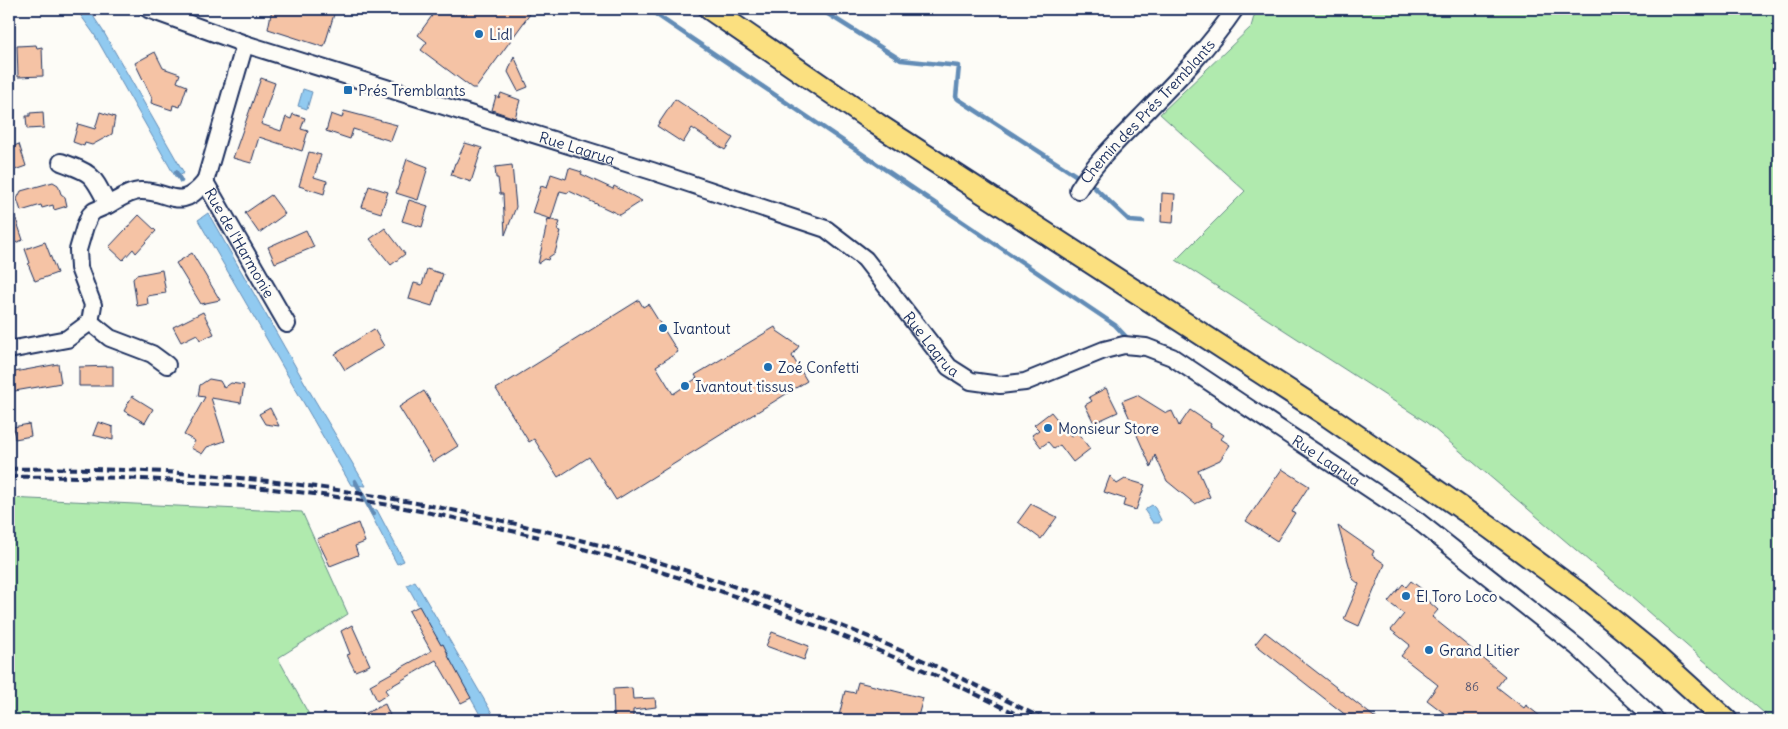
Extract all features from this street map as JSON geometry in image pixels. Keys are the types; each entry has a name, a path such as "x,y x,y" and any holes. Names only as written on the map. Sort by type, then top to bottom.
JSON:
{"main road":[{"path":"710,9 877,124 1328,416 1489,527 1580,594 1641,643 1726,720"}],"street":[{"name":"Rue Lagrua","path":"148,9 245,44 652,171 826,229 865,259 949,368 971,381 1000,385 1025,382 1104,350 1124,345 1146,347 1172,357 1418,521 1577,647 1656,720"},
{"name":"Chemin des Prés Tremblants","path":"1078,190 1103,155 1210,43 1235,9"},
{"name":"Rue de l'Harmonie","path":"245,44 205,182 286,324"},
{"path":"61,162 90,173 108,205"},
{"path":"9,350 67,339 90,322 93,305 79,268 78,250 85,226 94,211 130,193 140,191 180,199 189,197 196,193 205,182"},
{"path":"90,322 110,338 152,354 167,365"}],"green space":[{"path":"1256,9 1779,9 1779,720 1772,720 1426,422 1176,260 1245,191 1160,114 1251,27"},
{"path":"9,498 302,512 348,614 278,658 312,720 9,720"}],"water":[{"path":"66,9 90,9 184,173 176,178 94,34 79,13"},
{"path":"303,89 312,92 307,109 298,106"},
{"path":"208,213 366,486 351,485 198,220"},
{"path":"1152,505 1161,520 1159,523 1153,523 1145,511"},
{"path":"368,509 377,510 404,561 397,564"},
{"path":"415,581 496,720 483,720 407,585"}],"building":[{"path":"272,9 327,9 335,11 324,47 268,29"},
{"path":"437,9 523,9 530,14 476,88 472,88 421,50 427,42 418,35"},
{"path":"36,45 37,48 42,47 43,76 18,77 17,46"},
{"path":"155,52 163,68 180,74 177,82 187,86 180,107 173,105 172,110 151,103 152,98 135,63"},
{"path":"514,56 528,87 518,91 508,72"},
{"path":"261,78 275,83 261,124 281,131 286,117 291,119 293,114 305,118 301,129 308,131 302,151 259,137 251,163 233,158"},
{"path":"501,93 520,100 515,118 492,110 496,96 499,98"},
{"path":"675,99 733,138 725,150 692,128 683,143 657,126"},
{"path":"344,111 397,125 391,141 353,129 350,139 326,131 331,114 342,118"},
{"path":"43,112 44,128 27,129 26,116 30,116 30,113"},
{"path":"100,112 115,117 112,134 92,145 85,143 84,146 73,142 78,124 95,129"},
{"path":"465,143 482,148 471,182 451,175"},
{"path":"19,144 26,166 9,172 9,148"},
{"path":"309,152 321,155 314,177 327,181 324,194 299,186"},
{"path":"407,159 428,167 418,200 396,193"},
{"path":"512,165 516,207 505,235 503,194 500,194 495,167"},
{"path":"569,168 582,172 581,174 613,189 614,186 642,201 620,215 569,191 568,193 560,191 551,219 532,213 541,186 547,188 551,174 566,179"},
{"path":"53,182 58,185 61,194 65,197 67,206 54,210 53,205 42,208 41,205 21,211 17,199 21,191"},
{"path":"369,186 388,192 381,213 362,207"},
{"path":"1162,193 1175,194 1173,223 1161,222"},
{"path":"271,195 285,214 259,233 245,213"},
{"path":"409,200 428,206 422,227 402,221"},
{"path":"11,204 23,240 12,244 9,235 9,205"},
{"path":"139,215 156,231 136,253 133,249 123,260 109,247"},
{"path":"548,219 560,222 557,230 561,231 555,253 548,260 545,259 538,264"},
{"path":"385,228 405,254 391,265 370,239"},
{"path":"306,230 314,247 275,263 268,247"},
{"path":"45,242 57,273 35,281 28,264 30,263 25,249"},
{"path":"192,253 220,300 201,304 176,263"},
{"path":"427,269 443,274 432,306 409,299 414,283 422,285"},
{"path":"162,270 166,293 147,296 148,304 137,306 133,279 136,275"},
{"path":"639,300 643,307 648,304 678,352 656,366 673,394 697,378 695,375 775,327 777,331 799,346 792,356 807,381 616,500 589,457 558,477 534,439 529,442 496,389"},
{"path":"203,312 214,334 200,340 197,334 181,342 173,327"},
{"path":"374,329 384,346 345,370 335,354"},
{"path":"58,364 61,383 9,392 9,373"},
{"path":"113,366 113,386 79,386 79,367"},
{"path":"209,379 220,381 224,388 231,383 244,385 241,403 211,398 225,441 207,447 202,454 191,448 195,441 184,435 205,397 198,396 200,385"},
{"path":"1106,388 1118,412 1094,423 1085,405 1092,401 1089,397"},
{"path":"424,391 458,446 433,462 399,407"},
{"path":"1137,395 1166,413 1172,411 1179,426 1190,410 1224,435 1221,439 1230,445 1220,460 1198,470 1210,497 1195,504 1167,481 1155,455 1151,467 1122,401"},
{"path":"132,396 153,409 145,423 124,411"},
{"path":"270,408 279,426 265,424 259,414"},
{"path":"1051,412 1071,436 1077,432 1090,449 1073,462 1060,445 1054,449 1048,442 1041,447 1032,435 1039,430 1034,425"},
{"path":"98,422 113,427 113,440 93,435"},
{"path":"29,424 31,436 15,439 13,427"},
{"path":"1282,469 1309,486 1292,512 1295,513 1277,541 1246,521"},
{"path":"1110,476 1117,484 1125,479 1145,485 1136,510 1123,506 1125,499 1104,492"},
{"path":"1031,504 1057,517 1041,539 1018,522"},
{"path":"358,523 365,542 355,546 358,555 330,566 317,539"},
{"path":"1338,526 1374,551 1372,555 1385,564 1359,626 1344,619 1359,584 1353,579"},
{"path":"1411,581 1423,590 1420,594 1438,610 1432,617 1505,676 1497,687 1524,708 1526,705 1545,720 1453,720 1427,700 1438,685 1401,656 1410,645 1391,630 1404,614 1388,602 1403,584 1406,587"},
{"path":"419,606 441,645 443,644 471,698 461,703 436,660 385,690 388,694 377,701 370,685 431,651 409,611"},
{"path":"352,625 370,665 355,671 347,655 350,654 341,631"},
{"path":"772,632 809,646 804,660 766,646"},
{"path":"1265,632 1378,720 1352,720 1255,644"},
{"path":"858,682 923,698 917,720 838,720 845,691 855,693"},
{"path":"632,688 633,699 655,698 656,707 633,710 633,720 614,720 613,689"},
{"path":"385,704 392,720 351,720"}],"waterway":[{"path":"648,9 1115,325 1129,340"},
{"path":"820,9 901,60 959,66 956,97 958,99 1080,178"},
{"path":"176,172 181,181"},
{"path":"1093,186 1130,221 1143,222"},
{"path":"355,481 373,514"}],"railway":[{"path":"9,469 98,469 186,473 274,482 362,494 449,509 536,529 621,551 706,577 797,609 915,657 1045,720"},
{"path":"9,477 98,477 276,489 452,517 539,537"},
{"path":"558,542 679,578 798,619 914,666 1028,720"}],"place":[{"name":"Lidl","path":"479,34"},
{"name":"Prés Tremblants","path":"348,90"},
{"name":"Ivantout","path":"663,328"},
{"name":"Zoé Confetti","path":"768,367"},
{"name":"Ivantout tissus","path":"685,386"},
{"name":"Monsieur Store","path":"1048,428"},
{"name":"El Toro Loco","path":"1406,596"},
{"name":"Grand Litier","path":"1429,650"}]}
